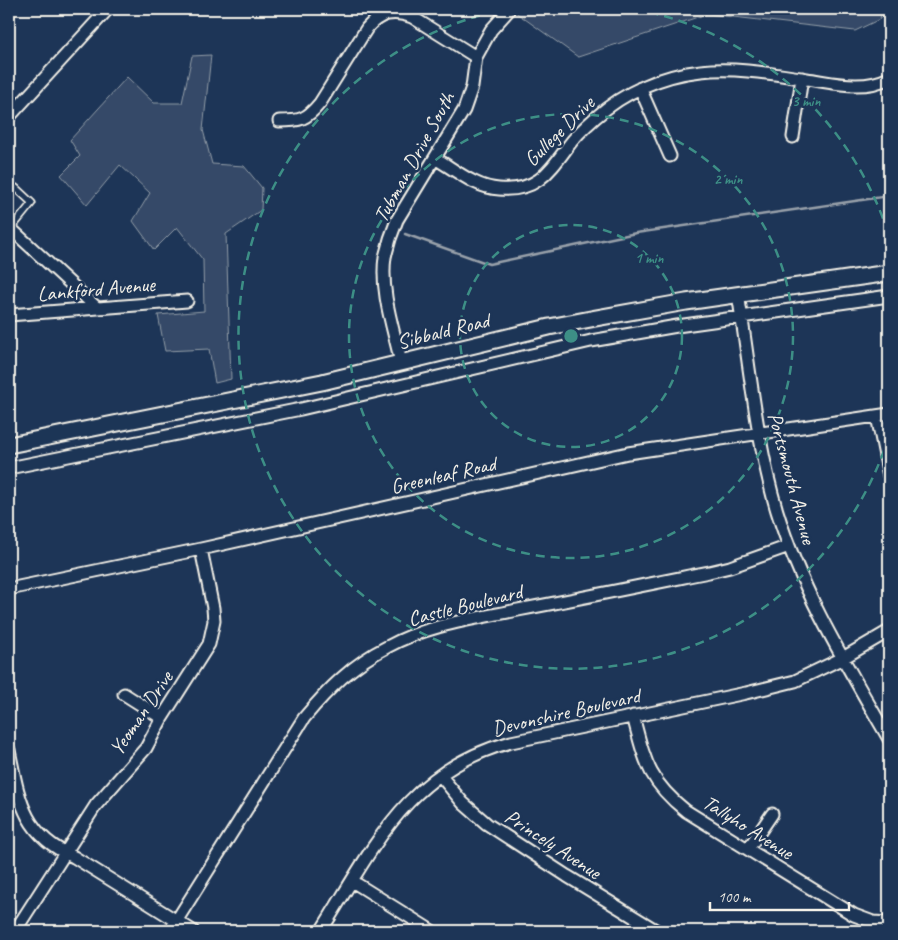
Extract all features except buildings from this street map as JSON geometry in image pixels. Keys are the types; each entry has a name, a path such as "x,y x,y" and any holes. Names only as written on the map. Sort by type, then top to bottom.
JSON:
{"street":[{"path":"9,117 108,9"},
{"name":"Tubman Drive South","path":"401,364 385,292 385,257 397,220 464,110 469,99 476,57 491,30 508,12"},
{"path":"279,121 299,121 311,114 320,103 367,28 373,21 388,13 412,17 476,57"},
{"name":"Gullege Drive","path":"435,158 473,181 485,186 512,190 536,183 546,175 555,166 569,144 596,117 619,99 662,79 701,71 746,71 863,85 876,84 889,79"},
{"path":"793,138 802,78"},
{"path":"640,88 670,156"},
{"path":"10,228 97,308"},
{"name":"Sibbald Road","path":"9,445 313,384 586,320 738,294 889,273"},
{"name":"Portsmouth Avenue","path":"738,294 758,433 777,510 789,546 813,604 889,739"},
{"path":"9,468 301,409 591,341 677,326 889,296"},
{"name":"Lankford Avenue","path":"9,315 187,301"},
{"name":"Greenleaf Road","path":"9,589 201,549 628,452 889,414"},
{"path":"877,416 889,476"},
{"name":"Castle Boulevard","path":"170,931 304,718 319,700 350,670 386,647 403,639 447,625 709,572 789,546"},
{"name":"Yeoman Drive","path":"15,931 96,805 146,748 162,718 209,644 212,633 213,608 201,549"},
{"name":"Devonshire Boulevard","path":"321,931 387,826 403,806 419,791 460,762 493,747 779,686 811,675 889,631"},
{"path":"124,694 162,718"},
{"name":"Tallyho Avenue","path":"633,716 643,756 658,785 686,811 854,915 873,922 889,923"},
{"path":"9,750 23,809 38,832 64,853 74,857 193,931"},
{"name":"Princely Avenue","path":"440,775 463,803 487,824 657,931"},
{"path":"748,849 772,814"},
{"path":"352,881 432,931"}],"lane":[{"path":"9,194 16,188 32,203 10,228"}],"shaded area":[{"path":"511,9 882,9 880,19 855,31 707,14 578,57"},
{"path":"211,55 203,130 212,164 244,166 262,188 261,210 226,234 231,379 215,383 209,349 165,351 158,315 204,311 203,260 177,227 154,250 133,221 150,193 120,165 87,205 61,175 80,156 70,140 127,77 154,103 182,103 192,56"}],"waterway":[{"path":"405,234 489,264 636,233 889,196"}]}
